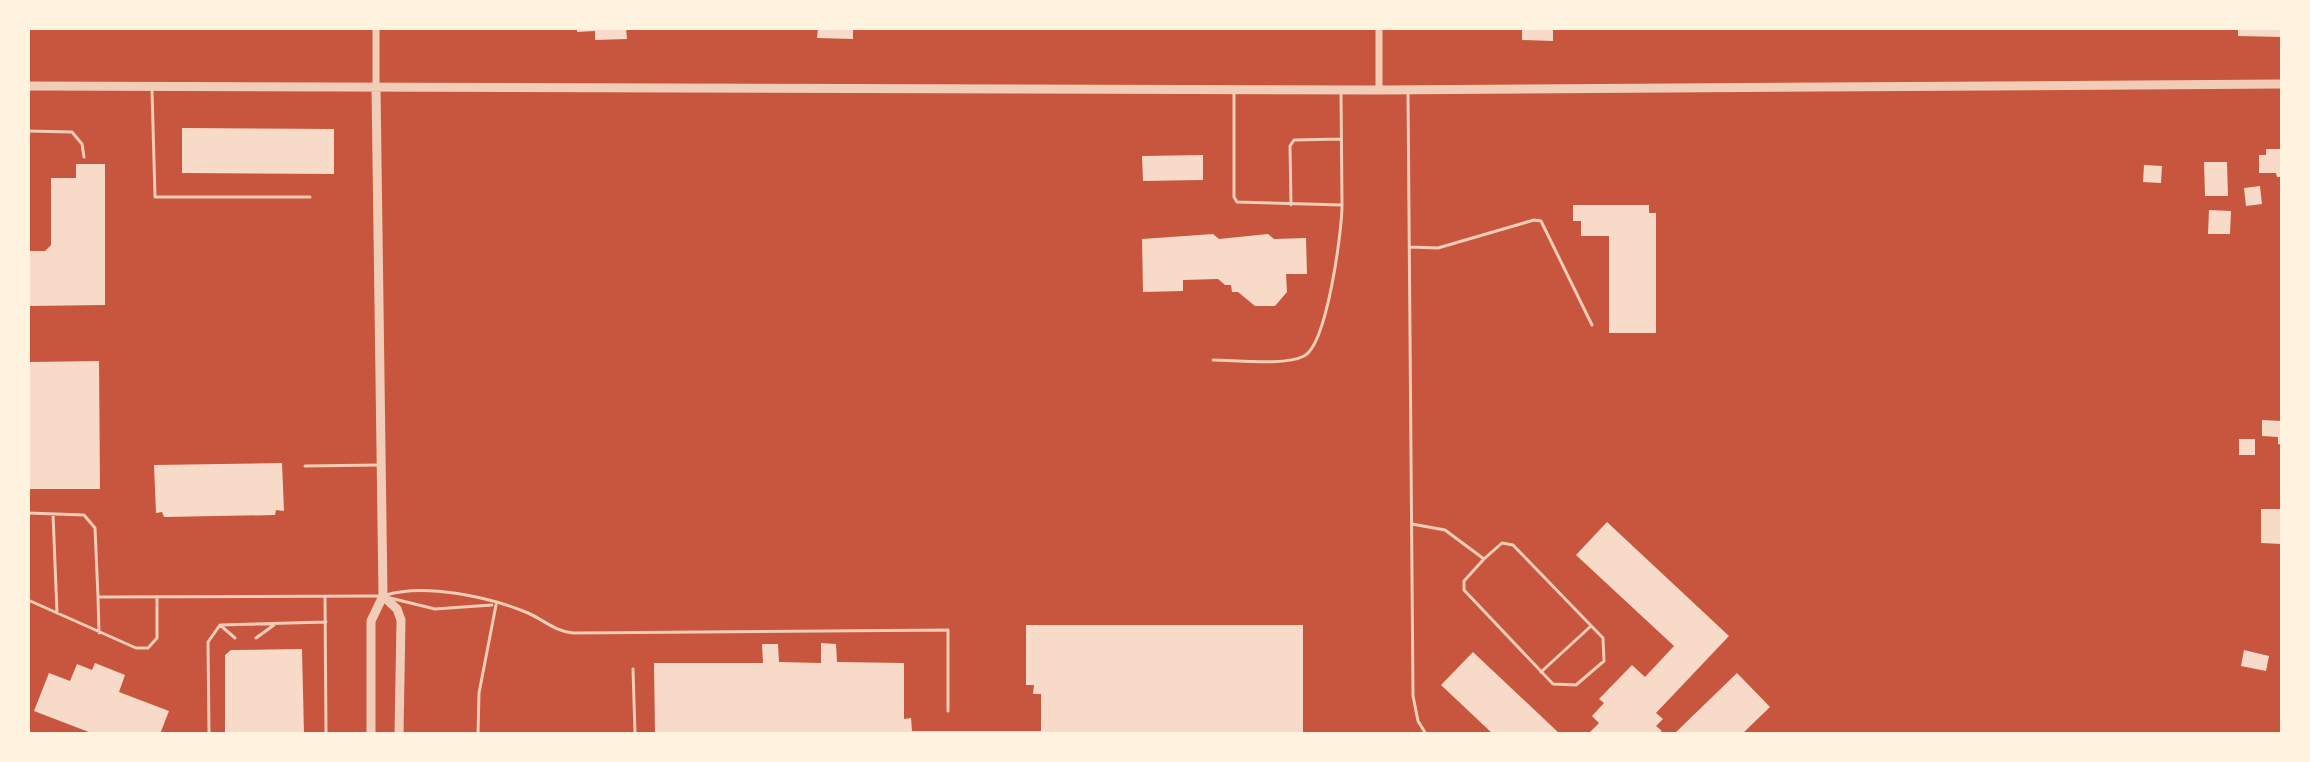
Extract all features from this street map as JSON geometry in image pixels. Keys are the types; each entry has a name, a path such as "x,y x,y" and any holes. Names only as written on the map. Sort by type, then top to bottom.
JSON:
{"street":[{"path":"371,734 371,621 383,596 376,28"},
{"path":"1379,28 1379,90"},
{"path":"28,86 1379,90 2282,84"},
{"path":"383,596 393,603 401,620 399,734"}],"lane":[{"path":"152,86 155,197 310,197"},
{"path":"1234,89 1234,197 1243,205 1342,205"},
{"path":"1408,89 1413,696 1418,721 1426,734"},
{"path":"1213,360 1301,358 1315,348 1337,257 1342,205 1341,90"},
{"path":"28,131 72,132 82,144 84,157"},
{"path":"1291,205 1290,146 1294,140 1341,139"},
{"path":"1410,247 1438,248 1534,220 1541,221 1592,325"},
{"path":"305,466 382,465"},
{"path":"28,513 84,515 91,519 95,528 99,633"},
{"path":"53,514 57,613"},
{"path":"1412,524 1445,530 1484,559"},
{"path":"1502,543 1513,545 1592,625 1603,638 1604,661 1582,681 1569,687 1553,684 1464,590 1464,581 1502,543"},
{"path":"98,597 325,597 383,596 405,591 438,592 525,612 558,630 573,633 948,630 948,711"},
{"path":"383,596 435,609 463,610 496,605"},
{"path":"325,597 326,734"},
{"path":"28,600 136,648 148,648 157,638 157,598"},
{"path":"478,734 481,676 496,605"},
{"path":"220,625 326,622"},
{"path":"220,625 235,638"},
{"path":"209,734 208,642 220,625"},
{"path":"256,638 274,625"},
{"path":"1541,672 1592,625"},
{"path":"633,669 635,734"}],"building":[{"path":"577,28 626,28 627,39 595,40 595,31 577,32"},
{"path":"818,28 853,28 853,39 817,38"},
{"path":"1522,28 1553,28 1553,41 1522,40"},
{"path":"2238,28 2282,28 2282,37 2238,36"},
{"path":"182,128 334,129 334,174 182,173"},
{"path":"2266,149 2282,149 2282,177 2277,177 2276,173 2259,173 2259,155 2266,155"},
{"path":"1203,155 1203,180 1143,181 1142,156"},
{"path":"2204,162 2227,162 2228,196 2205,196"},
{"path":"76,164 105,164 105,305 28,306 28,251 45,251 51,245 51,178 76,178"},
{"path":"2144,165 2162,166 2161,183 2143,182"},
{"path":"2260,186 2262,204 2246,206 2244,188"},
{"path":"1573,205 1649,205 1649,213 1656,213 1656,333 1609,333 1609,236 1581,236 1581,221 1573,221"},
{"path":"2209,210 2231,211 2230,234 2208,234"},
{"path":"1213,234 1219,239 1268,234 1274,239 1306,238 1307,274 1286,274 1287,292 1275,306 1255,306 1238,292 1232,292 1231,285 1225,285 1218,279 1183,280 1183,291 1143,292 1142,239"},
{"path":"99,361 100,489 28,489 28,362"},
{"path":"2262,420 2282,421 2282,445 2278,444 2278,437 2262,436"},
{"path":"2239,439 2255,439 2255,455 2239,455"},
{"path":"282,463 284,511 276,510 275,515 164,517 162,512 156,513 154,465"},
{"path":"2261,509 2282,509 2282,544 2261,543"},
{"path":"1607,522 1729,636 1656,713 1663,719 1656,726 1662,731 1658,734 1588,734 1599,723 1592,716 1604,703 1599,699 1632,665 1645,677 1674,646 1576,555"},
{"path":"1026,625 1303,625 1303,734 655,734 654,663 763,663 762,644 778,644 779,662 821,663 821,643 836,644 837,662 904,663 904,719 911,718 912,731 1041,731 1041,694 1033,694 1034,685 1026,685"},
{"path":"302,649 304,734 225,734 225,655 231,650"},
{"path":"2244,650 2269,656 2266,671 2241,666"},
{"path":"1473,652 1560,734 1493,734 1441,685"},
{"path":"95,663 125,675 119,692 169,711 160,734 94,734 34,711 49,673 70,681 77,664 92,670"},
{"path":"1737,673 1770,707 1742,734 1674,734"}]}
